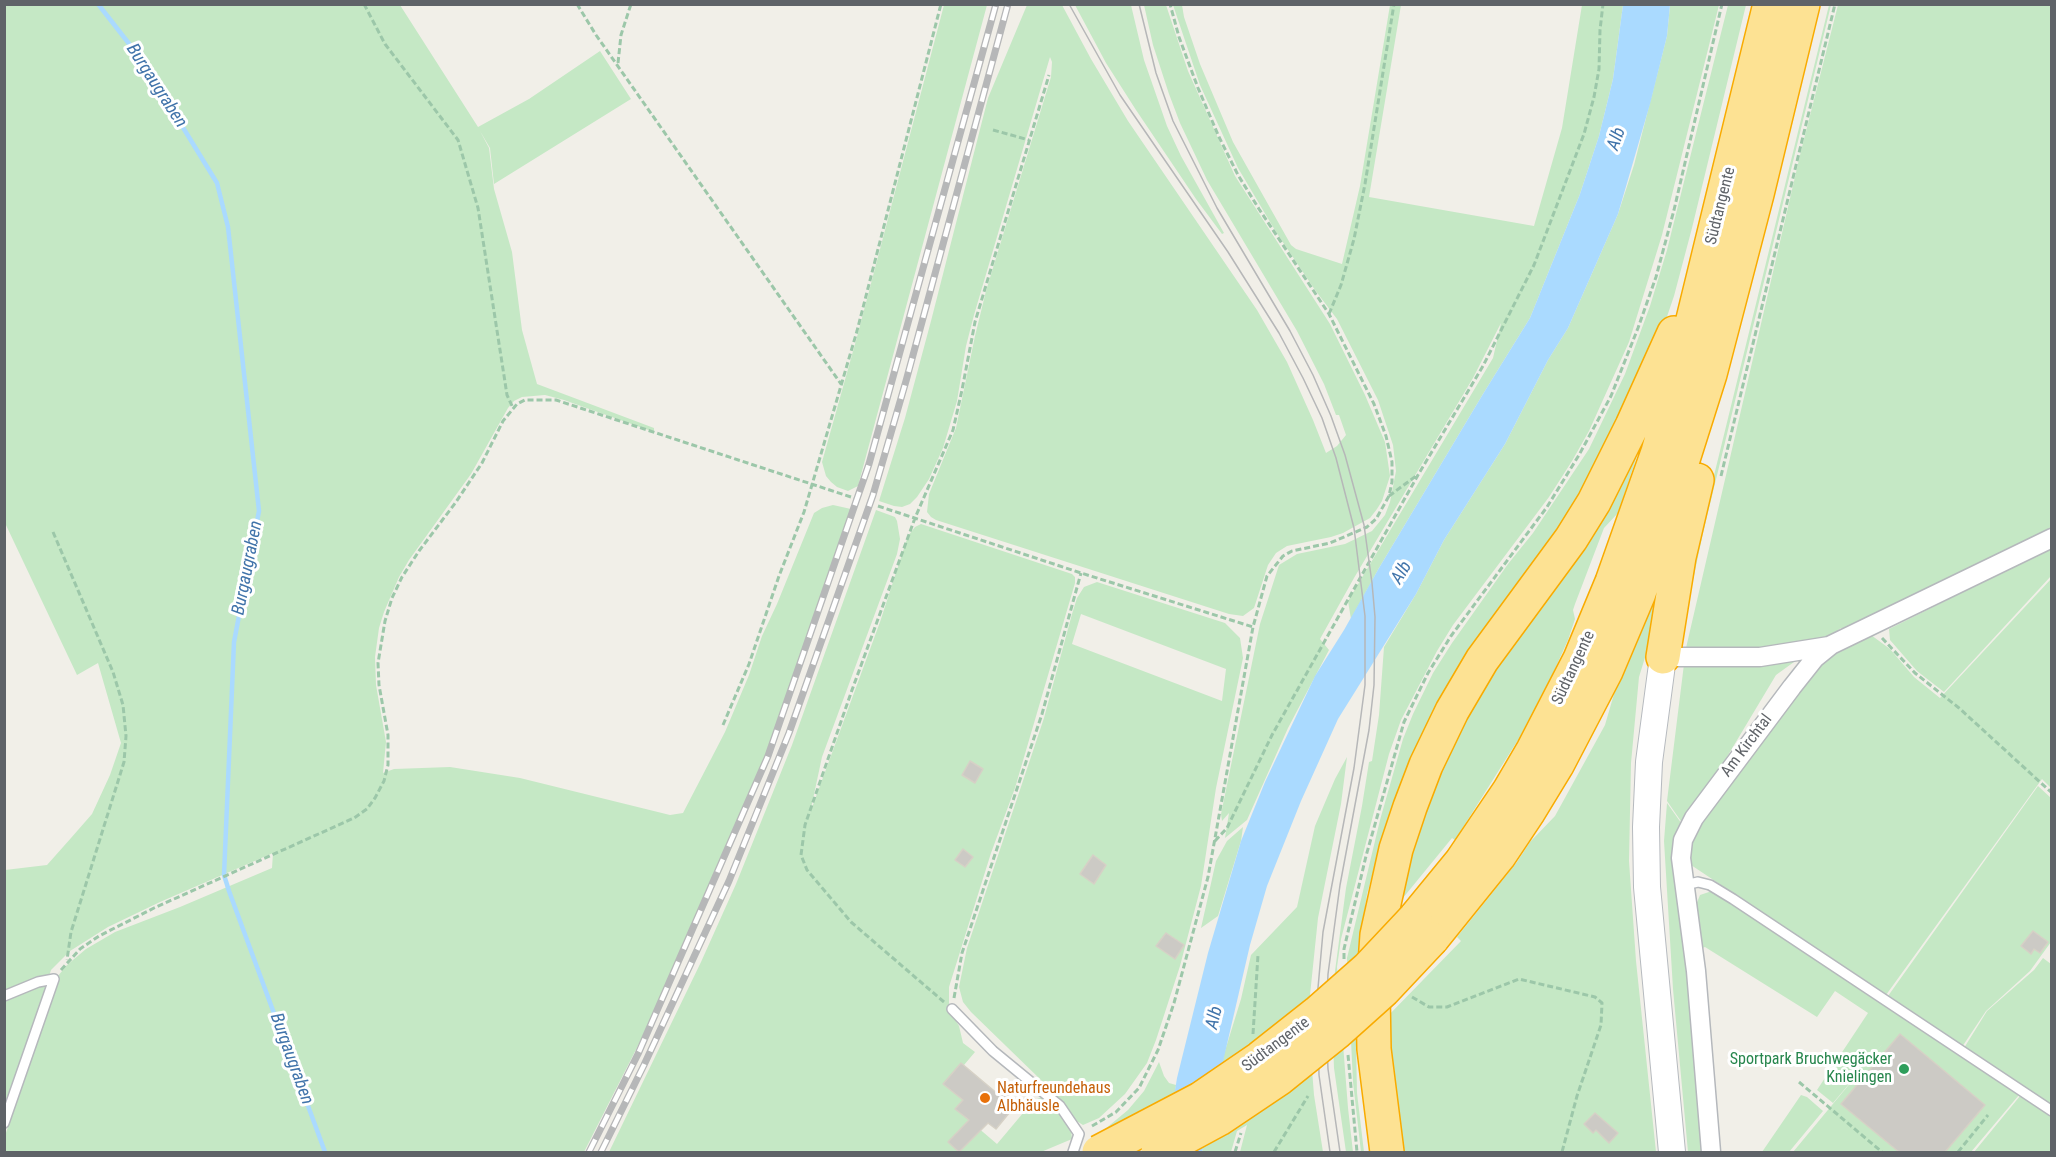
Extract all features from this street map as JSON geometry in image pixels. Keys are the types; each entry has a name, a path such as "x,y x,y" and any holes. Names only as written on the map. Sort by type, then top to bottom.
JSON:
{"highway":[{"name":"Südtangente","path":"1158,1152 1219,1119 1280,1078 1336,1033 1384,990 1424,929 1461,861 1509,791 1547,725 1580,659 1612,582 1655,462 1678,381 1770,4"},
{"name":"Südtangente","path":"1089,1143 1200,1099 1260,1058 1317,1013 1368,968 1424,929 1498,856 1529,811 1557,765 1606,671 1642,583 1666,513 1710,374 1803,4"},
{"path":"1387,1152 1374,1049 1373,993 1377,935 1396,849 1410,807 1426,765 1452,711 1482,660 1571,539 1594,502 1646,396 1711,246"},
{"path":"1663,657 1678,557 1696,488 1710,374"}],"main road":[{"path":"1663,657 1649,762 1646,827 1647,887 1672,1152"}],"street":[{"name":"Am Kirchtal","path":"1685,885 1681,858 1683,840 1694,818 1815,658 1831,645 2052,538"},
{"name":"Am Kirchtal","path":"1663,657 1760,657 1831,645"},
{"path":"1685,885 1711,1152"}],"lane":[{"path":"1685,885 1698,882 1710,885 2052,1111"},
{"path":"4,996 38,982 54,979 4,1123"},
{"path":"952,1009 993,1051 1060,1106 1089,1143 1073,1152"}],"path":[{"path":"364,4 386,44 458,140 478,208 507,395 513,408"},
{"path":"577,4 841,384"},
{"path":"618,65 621,35 631,4"},
{"path":"723,725 749,664 804,512 856,331 941,4"},
{"path":"1089,1143 1139,1088 1152,1065 1174,1003 1208,877 1253,627 1267,576 1282,556 1304,547 1330,543 1367,527 1376,519 1389,496 1392,482 1392,462 1386,436 1374,404 1329,314 1238,175 1198,88 1179,37 1170,4"},
{"path":"1329,314 1341,285 1354,239 1394,4"},
{"path":"1213,842 1227,828 1272,735 1418,475 1483,366 1534,265 1584,134 1594,97 1599,69 1603,4"},
{"path":"1344,961 1344,949 1366,856 1404,722 1428,673 1451,636 1546,507 1579,455 1611,396 1638,328 1656,277 1674,210 1722,4"},
{"path":"1719,482 1834,4"},
{"path":"952,1009 851,922 807,870 801,855 805,825 852,690 915,518 953,430 975,322 1049,75"},
{"path":"993,130 1029,140"},
{"path":"54,979 67,962 99,936 154,908 354,818 367,809 384,781 388,765 388,735 379,686 378,663 385,621 392,598 402,577 482,463 503,421 517,404 525,400 556,400 854,498"},
{"path":"1389,496 1418,475"},
{"path":"878,506 1253,627"},
{"path":"53,532 113,672 123,705 126,736 124,762 71,932 67,962"},
{"path":"952,1009 962,953 1042,714 1081,573"},
{"path":"1870,626 1915,674 1959,708 2052,793"},
{"path":"1252,1041 1258,955"},
{"path":"1411,996 1429,1007 1447,1007 1519,979 1595,997 1602,1003 1601,1025 1577,1096 1562,1152"},
{"path":"1347,1047 1357,1152"},
{"path":"1799,1082 1882,1152"},
{"path":"1274,1152 1308,1096"},
{"path":"1958,1152 1988,1115"}],"green space":[{"path":"5,5 400,5 478,127 529,99 600,51 631,99 494,184 490,148 480,131 489,148 494,189 512,252 522,330 537,384 654,428 654,432 545,395 522,397 508,408 471,474 409,560 384,612 375,657 376,685 386,742 383,773 394,769 450,767 520,778 670,815 683,813 725,732 749,675 762,636 814,513 833,505 851,509 762,765 654,1014 584,1152 5,1152 5,1136 50,993 58,976 67,965 86,949 115,932 272,868 273,853 108,927 70,951 51,970 5,1113 5,870 47,865 92,814 110,775 121,743 98,663 77,675 5,523"},
{"path":"944,5 987,5 858,486 848,491 831,482 826,476 822,462"},
{"path":"1027,5 1062,5 1128,121 1257,310 1287,362 1326,453 1337,446 1346,435 1339,415 1336,415 1324,384 1297,331 1207,180 1169,94 1153,45 1144,5 1166,5 1188,71 1235,176 1330,324 1385,442 1390,476 1382,501 1370,518 1343,533 1287,546 1276,553 1268,565 1254,608 1243,616 1229,614 936,520 927,512 929,494 956,428 986,291 1051,77 1050,57 974,315 966,346 957,401 943,448 929,479 910,504 902,507 879,501 905,418 988,98"},
{"path":"1075,5 1131,5 1144,60 1167,126 1224,233 1222,234 1196,199 1136,110 1106,63"},
{"path":"1173,5 1182,5 1200,64 1233,142 1291,245 1296,249 1342,264 1360,186 1390,5 1401,5 1369,197 1534,226 1562,128 1582,5 1623,5 1613,79 1599,136 1580,194 1530,318 1379,568 1351,619 1348,601 1493,358 1501,323 1473,378 1320,639 1329,650 1288,728 1247,820 1225,838 1229,813 1222,821 1221,814 1260,624 1279,565 1297,554 1345,544 1372,531 1385,515 1396,471 1393,445 1378,400 1337,319 1276,232 1238,168 1200,85"},
{"path":"1670,5 1719,5 1662,235 1629,342 1589,431 1572,461 1549,497 1453,625 1401,720 1389,754 1341,939 1337,967 1353,1152 1346,1152 1334,1068 1332,1015 1335,971 1346,888 1379,715 1384,647 1416,594 1444,540 1505,444 1548,360 1568,328 1618,214 1634,165 1667,36"},
{"path":"1728,5 1746,5 1692,228 1674,296 1657,346 1618,435 1549,543 1481,633 1455,672 1410,759 1388,818 1367,894 1359,946 1356,1043 1357,1093 1364,1152 1361,1152 1353,1082 1347,958 1380,820 1403,739 1433,673 1508,564 1533,533 1589,449 1625,374 1650,306 1667,250"},
{"path":"1829,5 1831,5 1703,533 1681,637 1697,545"},
{"path":"1838,5 2051,5 2051,530 1852,630 1841,628 1776,675 1685,827 1667,801 1686,648 1801,151"},
{"path":"1637,456 1618,513 1604,528 1575,604 1573,610 1575,619 1568,640 1518,740 1455,840 1452,838 1389,915 1456,724"},
{"path":"876,510 895,517 897,521 900,539 897,554 822,757 810,813 880,622 908,536 915,527 921,524 1072,574 1075,577 1015,788 991,853 949,987 949,1010 959,1026 963,1043 975,1052 964,1065 961,1063 944,1084 963,1100 956,1109 997,1144 1034,1100 1040,1098 1044,1098 1064,1116 1071,1129 1072,1139 1041,1152 609,1152 736,884 792,745"},
{"path":"2051,548 2051,576 1944,692 1917,671 1890,640 1889,629"},
{"path":"2051,579 2051,788 2042,779 1886,995 1688,863 1689,838 1783,705 1831,654 1871,635 1890,649 1914,677 1940,698"},
{"path":"1097,582 1225,623 1240,638 1243,658 1216,788 1201,886 1180,966 1156,1040 1147,1063 1125,1094 1099,1118 1083,1125 1075,1120 1041,1080 971,1012 963,1002 959,987 967,948 1044,718 1077,598 1084,587","holes":["1081,614 1226,669 1222,701 1072,644"]},
{"path":"1659,591 1647,651 1639,677 1631,763 1629,861 1636,961 1656,1152 1391,1152 1384,1020 1461,941 1457,937 1517,862 1530,842 1555,816 1605,725 1614,694"},
{"path":"1347,757 1341,804 1318,918 1310,995 1309,1031 1314,1095 1323,1152 1240,1152 1247,1125 1237,1131 1231,1152 1202,1152 1224,1054 1241,999 1251,955 1297,907 1315,826"},
{"path":"2038,786 2051,798 2051,942 2030,971 1986,1011 1962,1047 1888,996"},
{"path":"1667,803 1684,827 1705,1152 1688,1152 1673,989 1664,841"},
{"path":"1243,827 1241,841 1218,916 1201,928 1216,861 1227,841"},
{"path":"1712,891 2019,1095 1971,1152 1793,1152 1886,1040 1833,1103 1817,1090 1868,1013 1835,991 1817,1017 1705,947 1699,949 1696,905 1700,895"},
{"path":"2043,958 2051,964 2051,1107 1964,1048 1987,1011 2034,970"},
{"path":"1159,1062 1169,1083 1176,1085 1168,1140 1164,1102 1099,1134 1128,1110 1144,1091"},
{"path":"1801,1095 1807,1097 1823,1111 1789,1152 1762,1152"},
{"path":"2020,1096 2051,1116 2051,1152 1974,1152"}],"water":[{"name":"Alb","path":"1623,5 1670,5 1667,36 1618,214 1568,328 1548,360 1505,444 1444,540 1416,594 1338,719 1301,801 1267,886 1250,945 1202,1152 1165,1152 1177,1078 1208,953 1241,841 1265,782 1315,676 1530,318 1580,194 1599,136 1613,79"}],"building":[{"path":"970,761 983,769 975,783 962,775"},
{"path":"963,849 973,857 965,867 955,860"},
{"path":"1093,855 1106,865 1094,884 1080,874"},
{"path":"2033,931 2048,942 2040,953 2034,949 2031,954 2021,946"},
{"path":"1166,933 1184,945 1175,959 1156,946"},
{"name":"Sportpark Bruchwegäcker Knielingen","path":"1900,1034 1985,1105 1945,1152 1899,1152 1841,1104"},
{"name":"Naturfreundehaus Albhäusle","path":"961,1063 999,1095 1003,1089 1011,1096 1010,1104 1014,1107 996,1129 988,1123 959,1152 948,1142 969,1120 955,1109 963,1100 943,1084"},
{"path":"1595,1113 1618,1133 1609,1143 1596,1130 1593,1133 1584,1124"}],"waterway":[{"name":"Burgaugraben","path":"98,4 141,59 217,183 228,227 259,511 234,642 224,875 325,1152"}],"tram line":[{"path":"1069,4 1120,95 1228,252 1279,333 1322,418 1336,458 1354,528 1365,616 1365,685 1354,768 1323,932 1317,999 1319,1075 1330,1152"},
{"path":"1139,4 1156,73 1173,121 1217,208 1290,331 1313,375 1345,455 1364,525 1375,617 1374,685 1369,730 1340,885 1328,974 1326,1021 1328,1069 1340,1152"}],"railway":[{"path":"589,1152 638,1054 768,756 869,464 996,4"},
{"path":"601,1152 729,881 789,733 873,495 1008,4"}],"place":[{"name":"Sportpark Bruchwegäcker Knielingen","path":"1904,1069"},
{"name":"Naturfreundehaus Albhäusle","path":"985,1098"}]}
